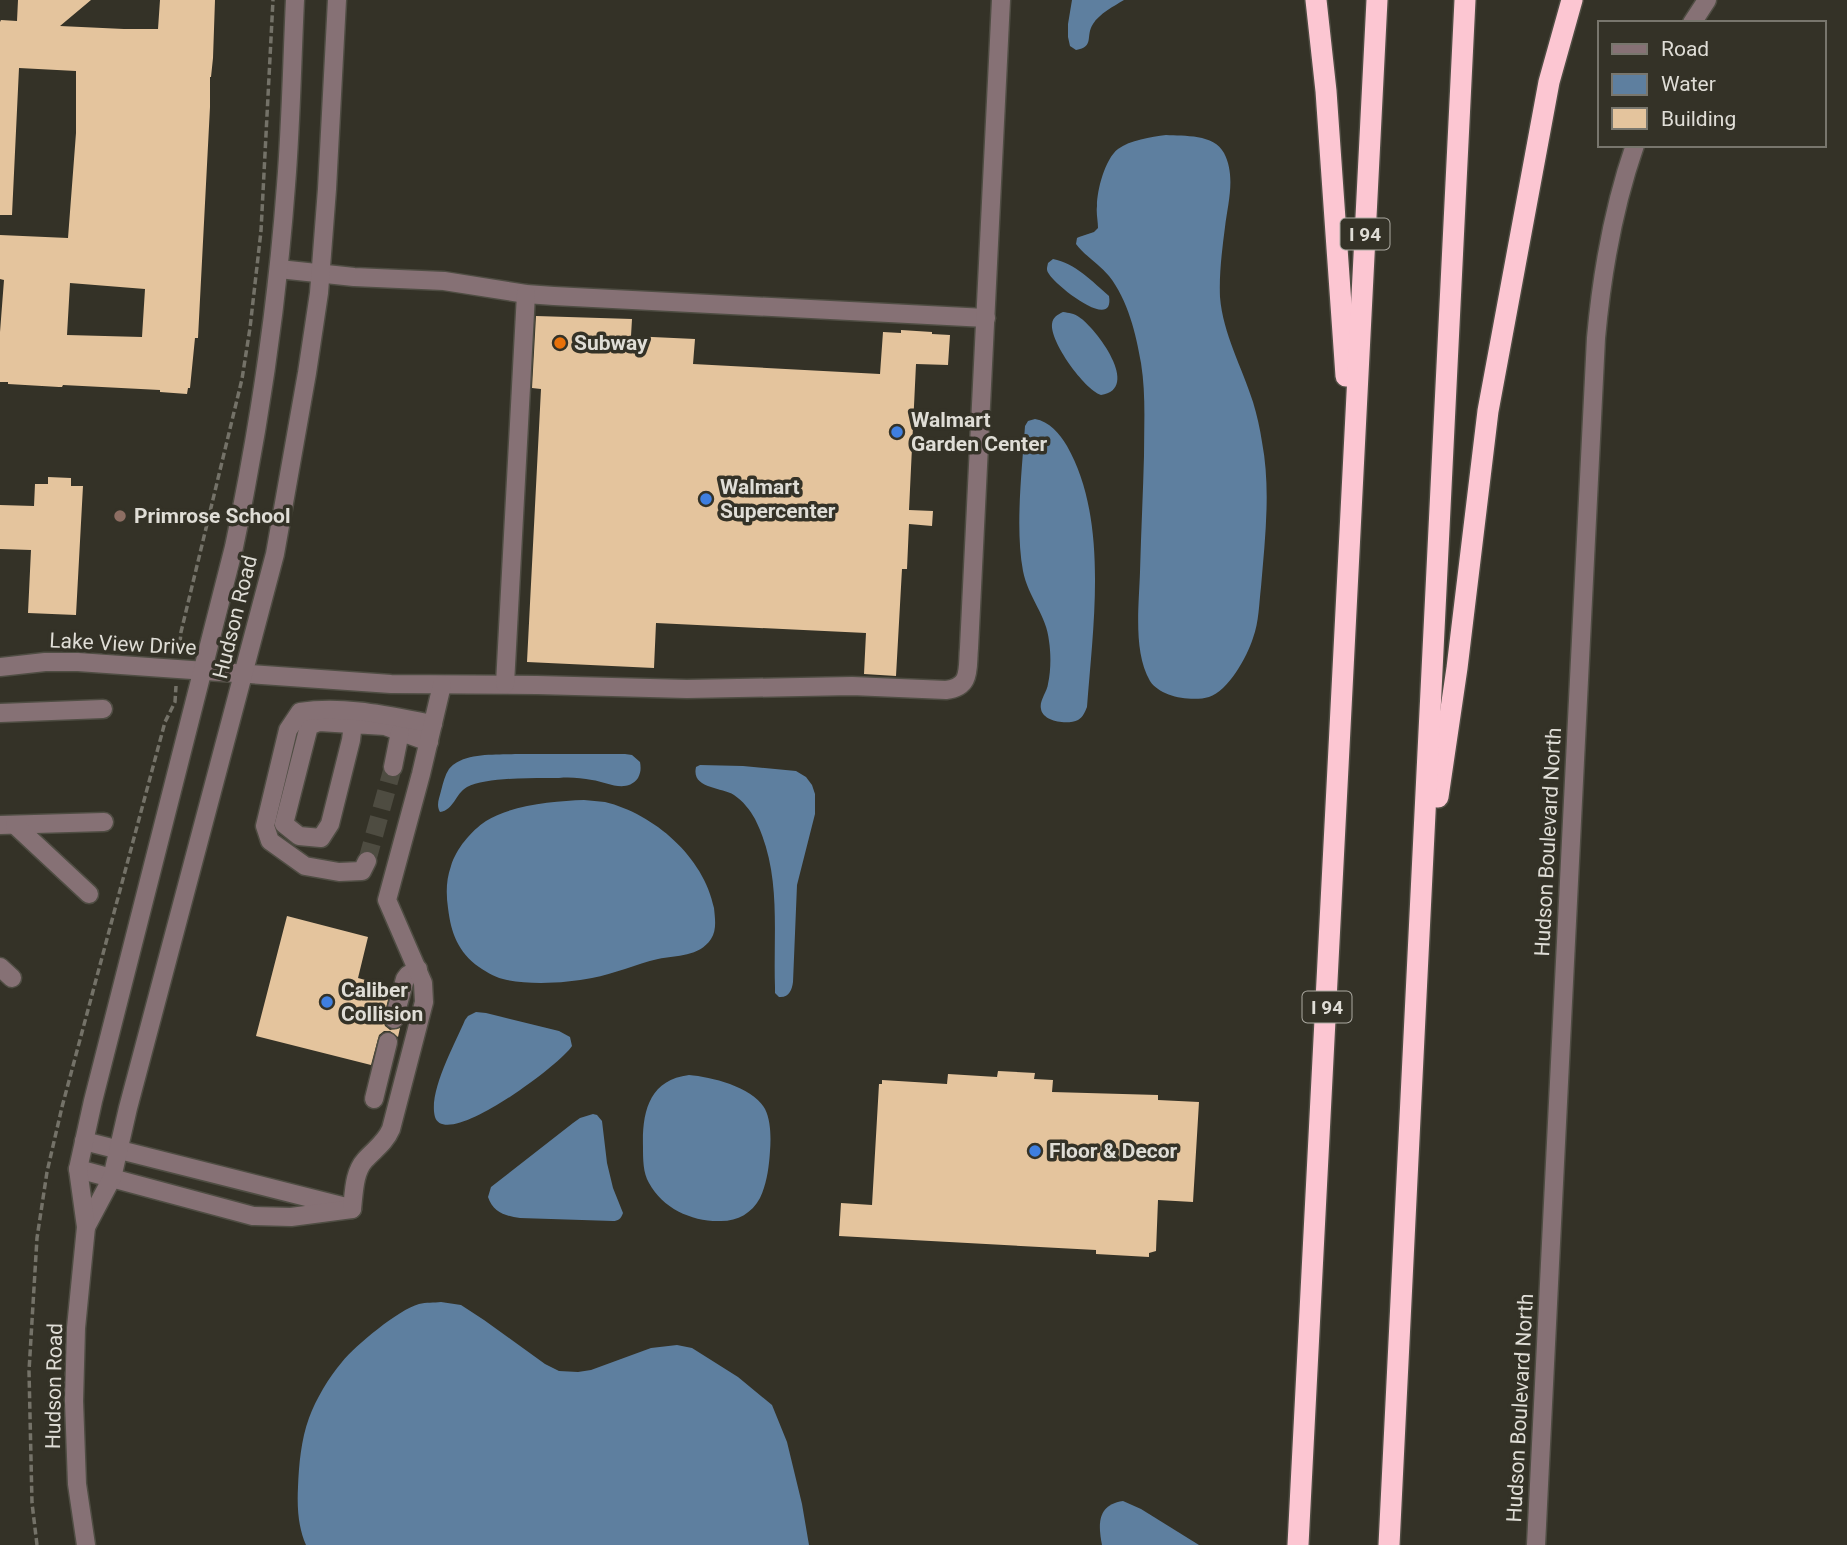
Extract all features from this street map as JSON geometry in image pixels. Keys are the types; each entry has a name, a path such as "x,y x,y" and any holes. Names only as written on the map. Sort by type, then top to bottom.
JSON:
{"highway":[{"path":"1316,0 1330,138 1353,469"},
{"name":"I 94","path":"1298,1545 1377,0"},
{"path":"1389,1545 1465,0"},
{"path":"1420,921 1457,668 1488,411 1549,82 1572,0"}],"street":[{"name":"Hudson Road","path":"86,1545 77,1484 74,1401 76,1328 86,1227 78,1169 248,484 279,269 295,0"},
{"name":"Hudson Road","path":"86,1227 112,1178 128,1108 275,554 311,352 320,273 337,0"},
{"path":"279,269 355,277 444,281 526,294 986,318 1001,0"},
{"path":"1693,21 1707,0"},
{"name":"Hudson Boulevard North","path":"1536,1545 1596,350 1607,248 1634,147"},
{"path":"505,684 526,294"},
{"name":"Lake View Drive","path":"0,667 78,662 342,682 442,685 505,684 665,689 852,686 946,690 957,688 967,674 986,318"},
{"path":"352,1209 354,1187 360,1167 383,1143 393,1122 424,1002 425,989 418,969 387,900 442,685"},
{"path":"0,713 103,709"},
{"path":"367,861 362,871 339,872 305,866 270,841 265,826 288,730 300,712 321,709 355,725 363,734 429,742"},
{"path":"355,725 330,824 321,838 299,836 284,824 309,726 319,722 355,725 380,714 433,724"},
{"path":"393,767 399,737"},
{"path":"7,825 104,822"},
{"path":"7,825 89,894"},
{"path":"394,1019 405,979 418,969"},
{"path":"374,1099 388,1042"},
{"path":"84,1141 352,1209"},
{"path":"78,1169 253,1216 291,1217 352,1209"}],"path":[{"path":"181,632 246,358 261,231 273,0"}],"water":[{"path":"1072,0 1124,0 1099,17 1091,28 1088,44 1076,50 1070,46 1068,37"},
{"path":"1166,135 1198,137 1213,142 1224,153 1228,162 1230,190 1221,262 1220,297 1229,337 1256,412 1266,478 1264,551 1253,638 1230,681 1216,694 1194,699 1161,691 1150,681 1141,656 1138,613 1144,471 1144,386 1141,363 1134,329 1116,285 1076,244 1077,238 1098,228 1098,192 1113,154 1135,141"},
{"path":"1053,259 1069,264 1090,279 1109,296 1108,306 1103,310 1094,308 1072,296 1047,271 1048,263"},
{"path":"1063,312 1073,314 1087,323 1104,345 1117,371 1117,382 1113,390 1101,395 1094,391 1069,364 1056,342 1052,324 1056,316"},
{"path":"1035,419 1054,429 1067,446 1080,475 1089,507 1093,540 1094,608 1087,707 1080,719 1068,722 1051,720 1041,709 1050,673 1048,632 1025,580 1021,554 1020,499 1025,426 1028,421"},
{"path":"625,754 632,755 640,762 640,770 633,783 622,786 571,778 486,781 467,787 445,811 440,812 438,802 443,782 449,769 455,764 480,755"},
{"path":"700,765 796,771 812,785 815,814 797,885 793,982 788,995 779,997 775,993 773,881 764,839 753,816 740,800 698,780 696,767"},
{"path":"560,801 605,802 641,816 674,840 688,855 700,872 714,908 715,928 711,939 694,952 582,980 527,982 503,979 489,973 466,955 451,926 447,887 449,871 456,853 486,821 508,811"},
{"path":"476,1012 559,1031 570,1037 572,1046 548,1069 503,1101 460,1123 444,1124 435,1117 435,1095 465,1020"},
{"path":"689,1075 709,1078 742,1089 759,1101 767,1114 770,1146 764,1187 753,1208 733,1220 710,1221 680,1212 662,1200 646,1175 643,1134 651,1100 665,1083"},
{"path":"593,1114 602,1121 607,1163 623,1213 619,1219 520,1218 496,1210 488,1197 491,1187 573,1123"},
{"path":"422,1303 461,1305 559,1371 591,1370 651,1348 677,1345 692,1348 738,1377 772,1405 787,1442 809,1545 306,1545 299,1517 299,1470 306,1426 319,1396 342,1362 378,1329 410,1308"},
{"path":"1123,1501 1199,1545 1102,1545 1101,1517 1108,1507"}],"building":[{"path":"18,0 91,0 60,26 158,29 160,0 215,0 198,338 195,338 190,388 187,394 160,390 0,382 4,280 0,279 0,235 68,238 76,133 76,71 19,68 12,215 0,215 0,22 17,21","holes":["70,283 145,289 142,337 67,335"]},
{"name":"Walmart Supercenter","path":"536,316 632,319 631,336 695,339 693,364 880,374 883,332 901,333 901,330 950,335 948,365 916,364 909,510 933,511 932,526 909,524 907,569 902,569 896,676 864,674 866,633 656,623 654,668 527,662 541,389 532,388"},
{"path":"48,477 71,478 71,486 83,486 76,615 28,613 31,550 0,549 0,505 34,506 35,484 48,484"},
{"name":"Caliber Collision","path":"287,916 368,937 358,978 391,987 383,1021 390,1030 400,1028 398,1037 390,1031 379,1035 371,1065 256,1036"},
{"name":"Floor & Decor","path":"998,1071 1035,1073 1034,1079 1053,1080 1052,1092 1158,1095 1158,1100 1199,1102 1193,1202 1158,1200 1156,1251 1149,1253 1149,1257 1096,1254 1096,1250 839,1236 841,1203 872,1205 879,1084 882,1084 882,1080 947,1084 948,1074 997,1077"}],"tunnel":[{"path":"367,861 393,767"}],"place":[{"name":"Subway","path":"560,343"},
{"name":"Walmart Garden Center","path":"897,432"},
{"name":"Walmart Supercenter","path":"706,499"},
{"name":"Primrose School","path":"120,516"},
{"name":"Caliber Collision","path":"327,1002"},
{"name":"Floor & Decor","path":"1035,1151"}]}
